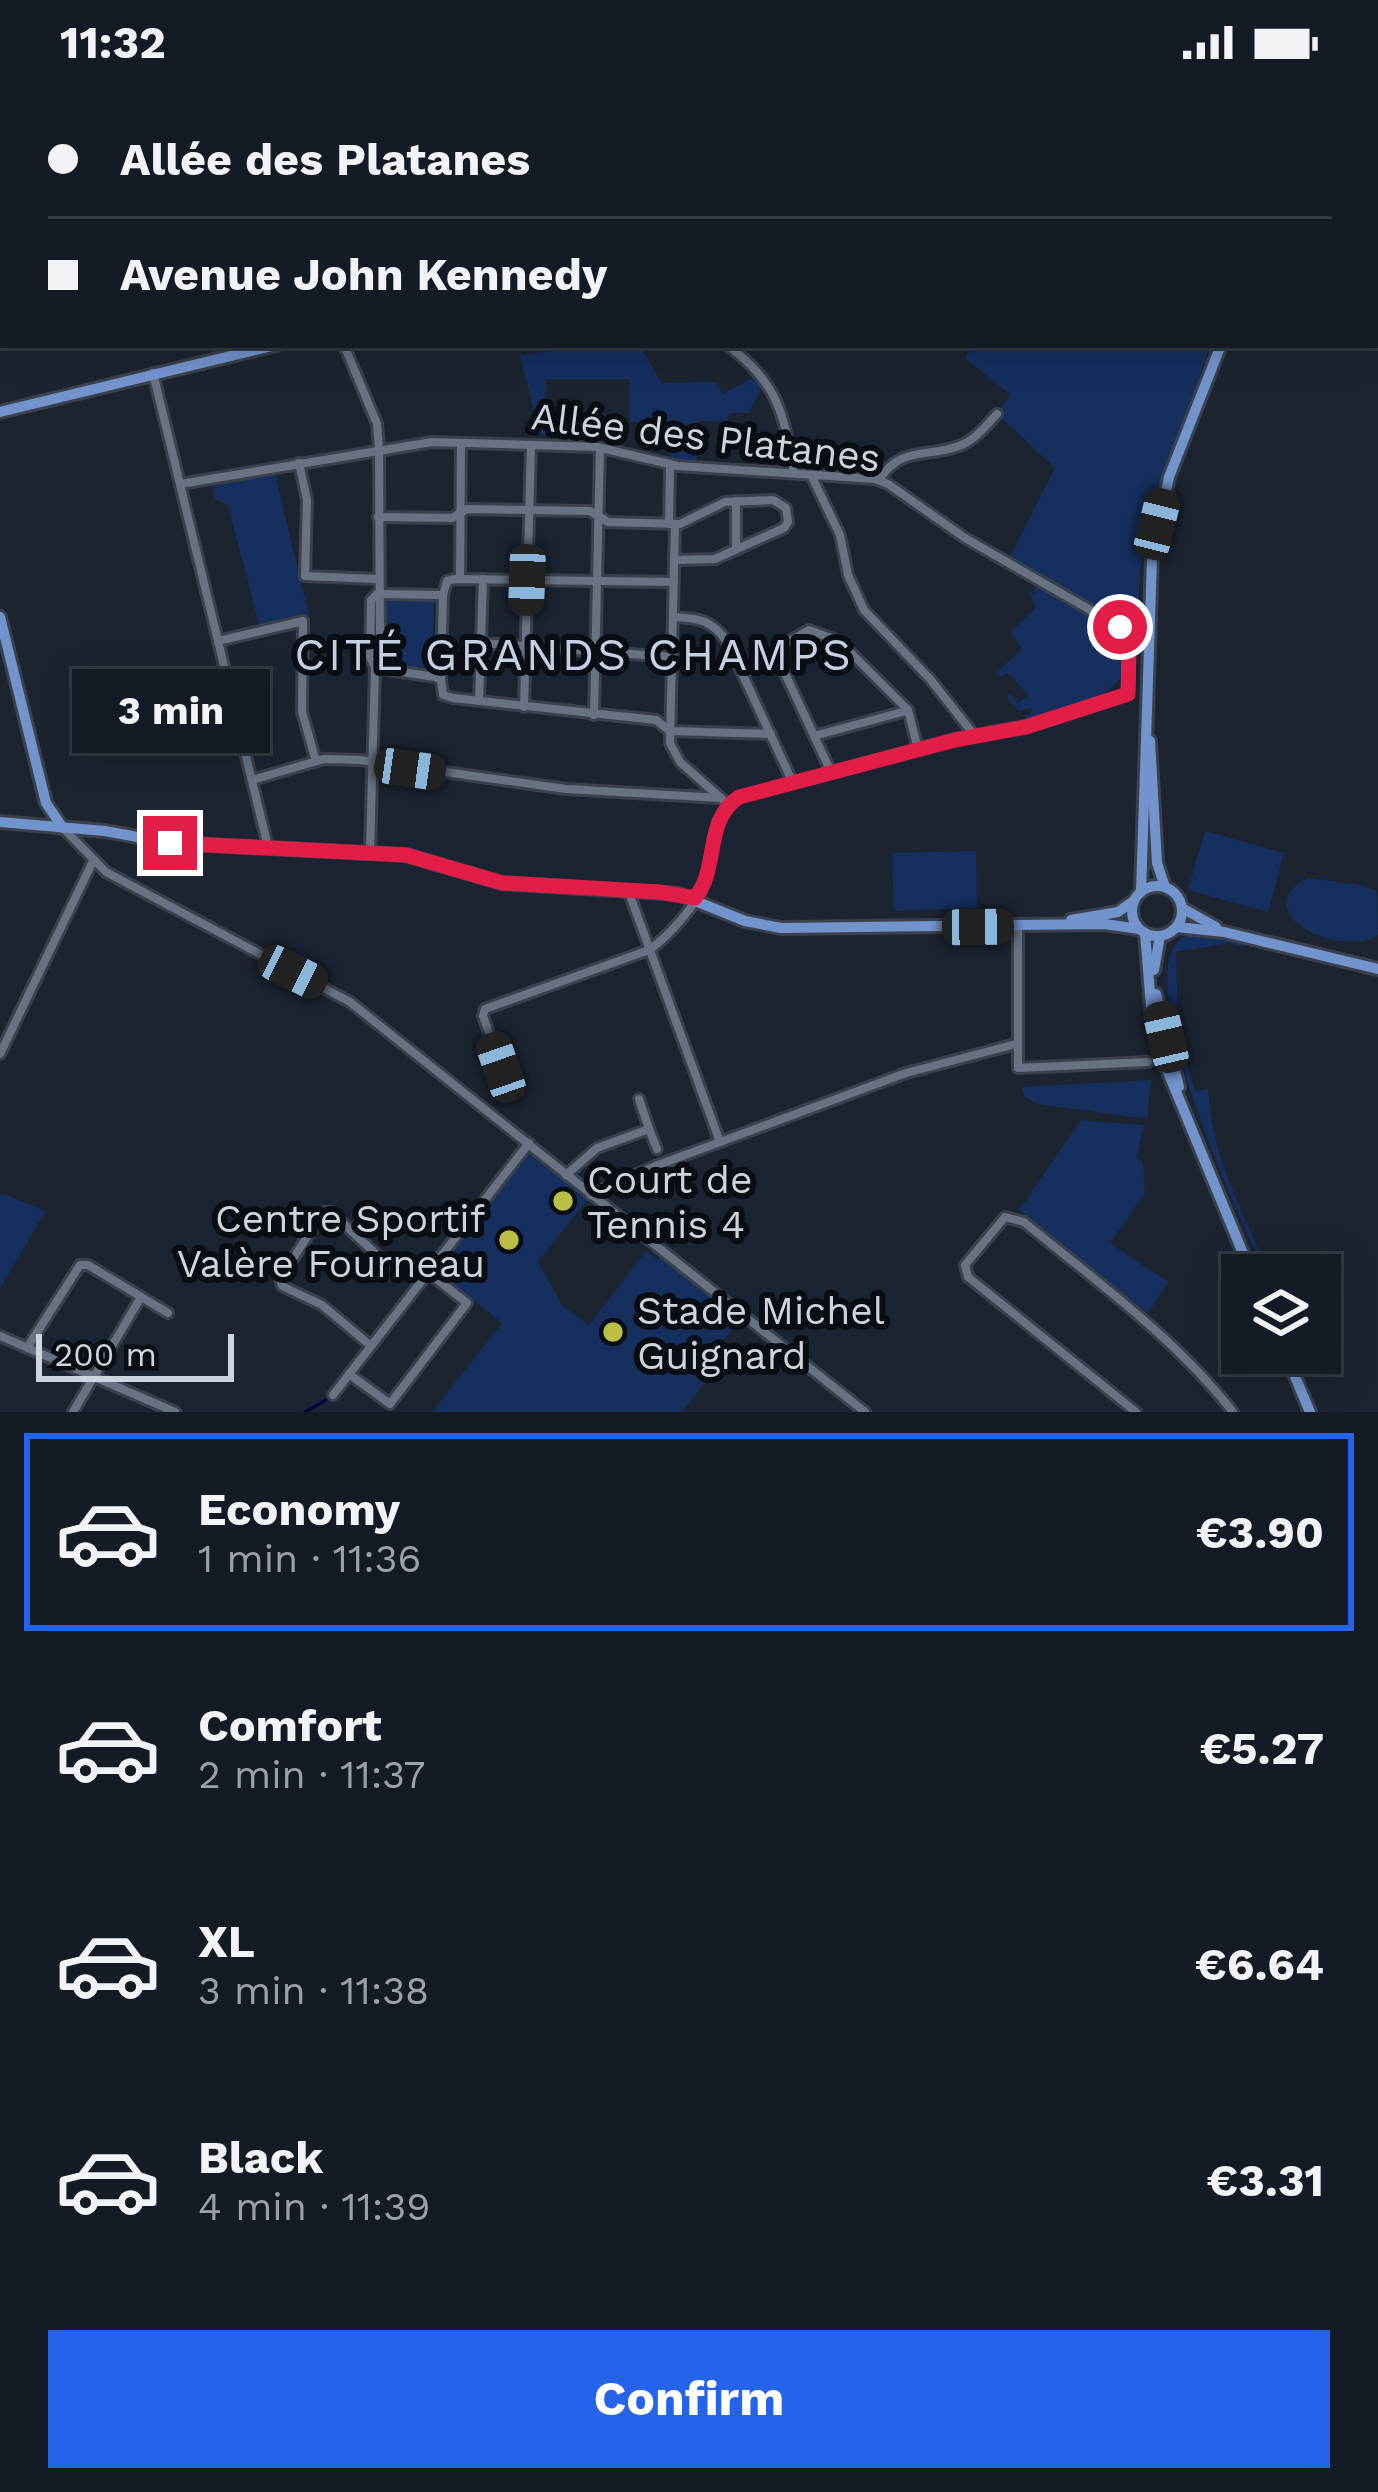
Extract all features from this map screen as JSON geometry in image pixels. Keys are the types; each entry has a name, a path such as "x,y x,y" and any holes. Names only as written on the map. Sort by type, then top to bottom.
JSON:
{"main road":[{"path":"0,412 251,348"},
{"path":"1220,348 1169,477 1157,524 1148,595 1141,893 1132,915 1142,931 1159,1048 1243,1254"},
{"path":"0,617 46,803 46,818 29,825"},
{"path":"1146,689 1157,863 1165,887 1182,908 1224,932"},
{"path":"46,803 63,829"},
{"path":"0,822 105,831 170,843 370,852 426,860 502,883 695,898 745,921 781,928 1105,924 1142,931 1224,932 1378,968"},
{"path":"1023,926 1118,912 1141,893 1165,887"},
{"path":"1182,908 1168,932 1160,967 1166,1037 1196,1142"},
{"path":"1294,1374 1310,1412"}],"street":[{"path":"345,348 377,424 380,449 377,594 371,600 370,645 375,668 370,852"},
{"path":"731,348 756,368 777,398 794,473"},
{"path":"153,373 268,847"},
{"path":"879,480 912,454 963,445 997,414"},
{"path":"460,579 461,443"},
{"name":"Allée des Platanes","path":"180,484 380,449 461,443 599,448 670,464 879,480 965,538 1120,627 1129,649 1128,694 1026,727 975,736"},
{"path":"524,707 531,445"},
{"path":"594,715 599,448"},
{"path":"299,463 307,500 305,576 377,579"},
{"path":"670,464 672,752 724,802"},
{"path":"252,779 316,761 373,761 566,790 724,802 975,736 930,679 863,610 848,575 840,536 810,474"},
{"path":"379,517 452,518 467,508 590,511 599,518 672,524 687,522 717,503 736,501 781,502 788,515 784,528 736,550 710,560 674,560"},
{"path":"736,501 736,550"},
{"path":"479,701 483,579"},
{"path":"674,582 447,581 442,595 443,695 656,720 670,731 771,734"},
{"path":"377,594 442,595"},
{"path":"673,617 703,618 728,643 793,783"},
{"path":"218,641 303,621 302,712 316,761"},
{"path":"831,772 774,650 809,630 839,640 908,710 918,749"},
{"path":"481,643 572,646 596,654 672,657"},
{"path":"375,668 441,680"},
{"path":"814,736 908,710"},
{"path":"501,1067 483,1016 485,1009 649,950 671,935 702,889 724,802"},
{"path":"63,829 92,861 145,895 350,1001 866,1412"},
{"path":"0,1054 92,861"},
{"path":"628,890 720,1142"},
{"path":"1023,926 1018,1068 1148,1062"},
{"path":"591,1195 906,1073 1016,1044"},
{"path":"639,1099 657,1149"},
{"path":"566,1174 597,1148 649,1129"},
{"path":"332,1395 529,1143"},
{"path":"349,1374 390,1404 467,1303 425,1276 377,1255 331,1212 323,1212 280,1279 282,1286 322,1305 370,1346"},
{"path":"1136,1412 968,1277 965,1265 1004,1217 1024,1222 1202,1372 1233,1412"},
{"path":"28,1348 80,1265 88,1265 168,1312"},
{"path":"73,1412 141,1297"},
{"path":"0,1336 176,1412"},
{"path":"134,1412 140,1396"},
{"path":"1214,1412 1222,1398"}],"shaded area":[{"path":"572,348 642,348 661,383 715,382 723,394 756,376 762,386 749,413 729,413 728,422 698,421 697,460 670,459 671,422 630,422 629,379 546,379 545,436 540,434 520,355"},
{"path":"971,348 1210,348 1152,504 1140,573 1137,636 1123,623 1010,557 1055,468 996,413 1011,395 965,358"},
{"path":"275,474 309,615 260,628 228,506 215,498 213,484"},
{"path":"1036,584 1114,631 1123,641 1123,677 1096,700 1026,719 1023,716 1032,713 1031,708 1019,711 1007,698 1009,693 1018,703 1028,695 1009,673 999,677 996,673 1022,649 1010,632 1036,607 1028,591 1034,594"},
{"path":"390,599 434,601 432,670 385,664 385,604"},
{"path":"1205,831 1284,853 1268,912 1188,890"},
{"path":"976,851 977,908 894,911 892,853"},
{"path":"1308,878 1377,891 1378,935 1342,941 1305,929 1286,905 1291,891"},
{"path":"1191,933 1245,947 1229,943 1176,952 1178,1033 1195,1091 1208,1089 1222,1162 1261,1254 1257,1254 1192,1095 1168,990 1172,953"},
{"path":"1151,1080 1147,1119 1037,1104 1024,1096 1022,1087"},
{"path":"1081,1120 1144,1125 1137,1157 1143,1163 1145,1193 1110,1243 1168,1282 1148,1313 1019,1210"},
{"name":"Stade Michel Guignard","path":"528,1154 589,1197 538,1262 562,1305 589,1325 646,1251 658,1259 661,1256 740,1319 699,1372 707,1380 682,1412 432,1412 502,1323 437,1271"},
{"path":"0,1196 46,1211 0,1288"}],"waterway":[{"path":"305,1412 326,1400"}],"place":[{"name":"Court de Tennis 4","path":"563,1201"},
{"name":"Centre Sportif Valère Fourneau","path":"509,1240"},
{"name":"Stade Michel Guignard","path":"613,1332"}],"district":[{"name":"CITÉ GRANDS CHAMPS","path":"574,654"}],"route":[{"path":"170,843 406,855 502,883 695,898 707,875 715,830 726,805 739,797 955,740 1026,727 1128,694 1129,649 1120,627"}]}
